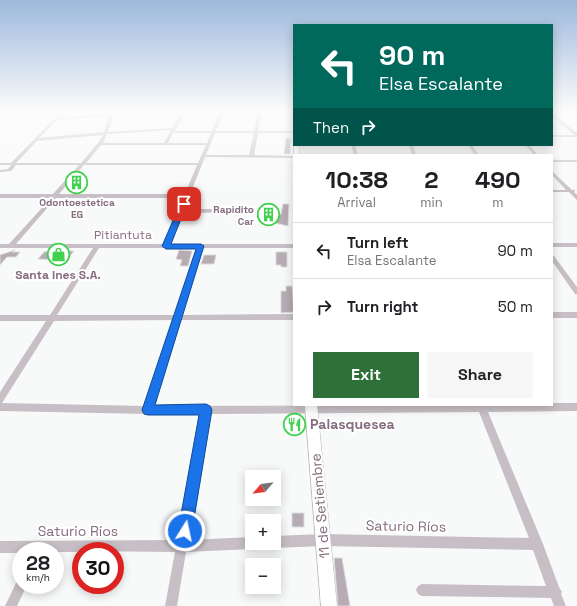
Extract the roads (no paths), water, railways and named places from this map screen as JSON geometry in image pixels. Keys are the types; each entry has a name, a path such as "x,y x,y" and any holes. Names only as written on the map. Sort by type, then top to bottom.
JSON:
{"main road":[{"name":"11 de Setiembre","path":"311,407 329,606"}],"street":[{"path":"0,171 8,170 35,140 42,139"},
{"path":"0,252 84,164 103,139"},
{"path":"165,144 167,139"},
{"path":"166,246 210,139"},
{"path":"251,157 254,139"},
{"path":"100,144 208,144"},
{"path":"528,146 535,154"},
{"path":"204,156 293,156"},
{"path":"553,161 577,161"},
{"path":"0,164 200,164"},
{"path":"553,173 577,198"},
{"path":"553,191 577,192"},
{"path":"0,196 186,196"},
{"path":"180,212 252,211"},
{"path":"553,245 577,245"},
{"name":"Pitiantuta","path":"5,246 293,246"},
{"path":"0,400 97,246"},
{"path":"148,410 201,246"},
{"path":"553,258 577,292"},
{"path":"553,315 577,315"},
{"path":"0,318 293,317"},
{"path":"0,407 148,410 481,406 577,408"},
{"path":"481,406 556,592 560,606"},
{"path":"171,606 206,410"},
{"name":"Saturio Ríos","path":"281,542 322,540 537,544"},
{"name":"Saturio Ríos","path":"64,548 245,543"},
{"name":"Saturio Ríos","path":"0,547 12,548"},
{"path":"422,590 556,592"},
{"path":"11,606 17,594"}],"place":[{"name":"Odontoestetica EG","path":"77,182"},
{"name":"Rapidito Car","path":"269,215"},
{"name":"Santa Ines S.A.","path":"58,254"},
{"name":"Palasquesea","path":"294,424"}]}
